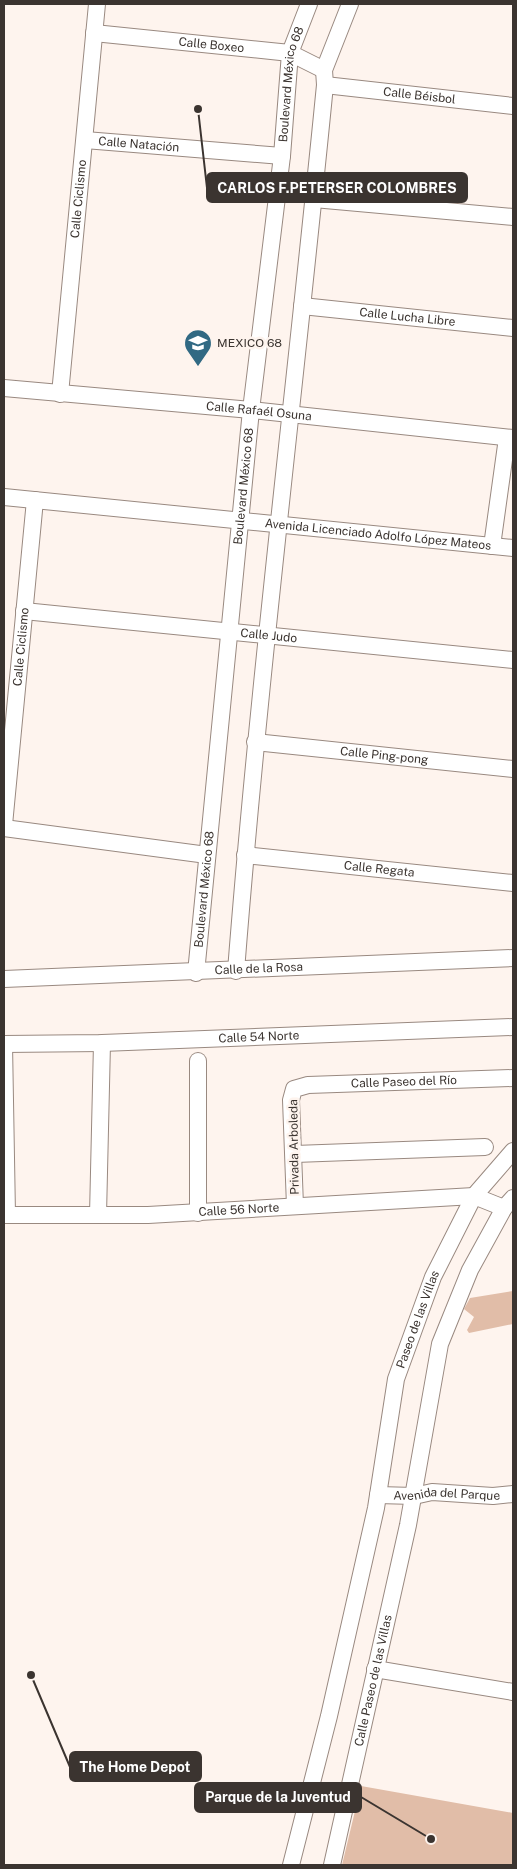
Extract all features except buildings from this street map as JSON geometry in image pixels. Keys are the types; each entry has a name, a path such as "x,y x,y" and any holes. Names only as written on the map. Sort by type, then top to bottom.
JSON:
{"street":[{"name":"Calle Ciclismo","path":"60,394 97,4"},
{"name":"Boulevard México 68","path":"196,973 251,410 282,156 290,54 309,4"},
{"path":"236,971 255,742 314,199 325,77 350,4"},
{"name":"Calle Boxeo","path":"94,33 290,54 325,77"},
{"name":"Calle Béisbol","path":"325,77 513,106"},
{"name":"Calle Natación","path":"85,140 282,156"},
{"path":"314,199 513,217"},
{"name":"Calle Lucha Libre","path":"302,306 513,328"},
{"name":"Calle Rafaél Osuna","path":"4,388 251,410 290,416 510,438"},
{"path":"492,546 510,438"},
{"name":"Avenida Licenciado Adolfo López Mateos","path":"4,497 513,548"},
{"name":"Calle Ciclismo","path":"4,827 35,500"},
{"name":"Calle Judo","path":"24,611 513,660"},
{"name":"Calle Ping-pong","path":"255,742 513,769"},
{"path":"4,827 207,855"},
{"name":"Calle Regata","path":"245,855 513,883"},
{"name":"Calle de la Rosa","path":"4,979 196,973 513,958"},
{"name":"Calle 54 Norte","path":"4,1044 513,1027"},
{"path":"98,1215 102,1042"},
{"path":"4,1044 6,1215"},
{"path":"198,1061 198,1213"},
{"name":"Calle Paseo del Río","path":"294,1089 308,1085 513,1078"},
{"name":"Privada Arboleda","path":"294,1089 290,1100 295,1206"},
{"path":"294,1154 485,1147"},
{"name":"Paseo de las Villas","path":"377,1502 396,1379 434,1276 474,1196 513,1151"},
{"path":"414,1496 440,1344 470,1270 508,1203 474,1196"},
{"name":"Calle 56 Norte","path":"6,1215 198,1213 474,1196"},
{"name":"Avenida del Parque","path":"377,1502 432,1492 493,1496 513,1494"},
{"name":"Calle Paseo de las Villas","path":"332,1865 414,1496"},
{"path":"291,1865 329,1716 377,1502"},
{"path":"375,1669 513,1692"}],"shaded area":[{"path":"513,1291 513,1324 469,1333 467,1330 474,1317 464,1309 470,1298"},
{"path":"361,1786 513,1813 513,1865 342,1865"}],"place":[{"name":"CARLOS F.PETERSER COLOMBRES","path":"198,109"},
{"name":"MEXICO 68","path":"198,367"},
{"name":"The Home Depot","path":"31,1675"},
{"name":"Parque de la Juventud","path":"431,1839"}]}
